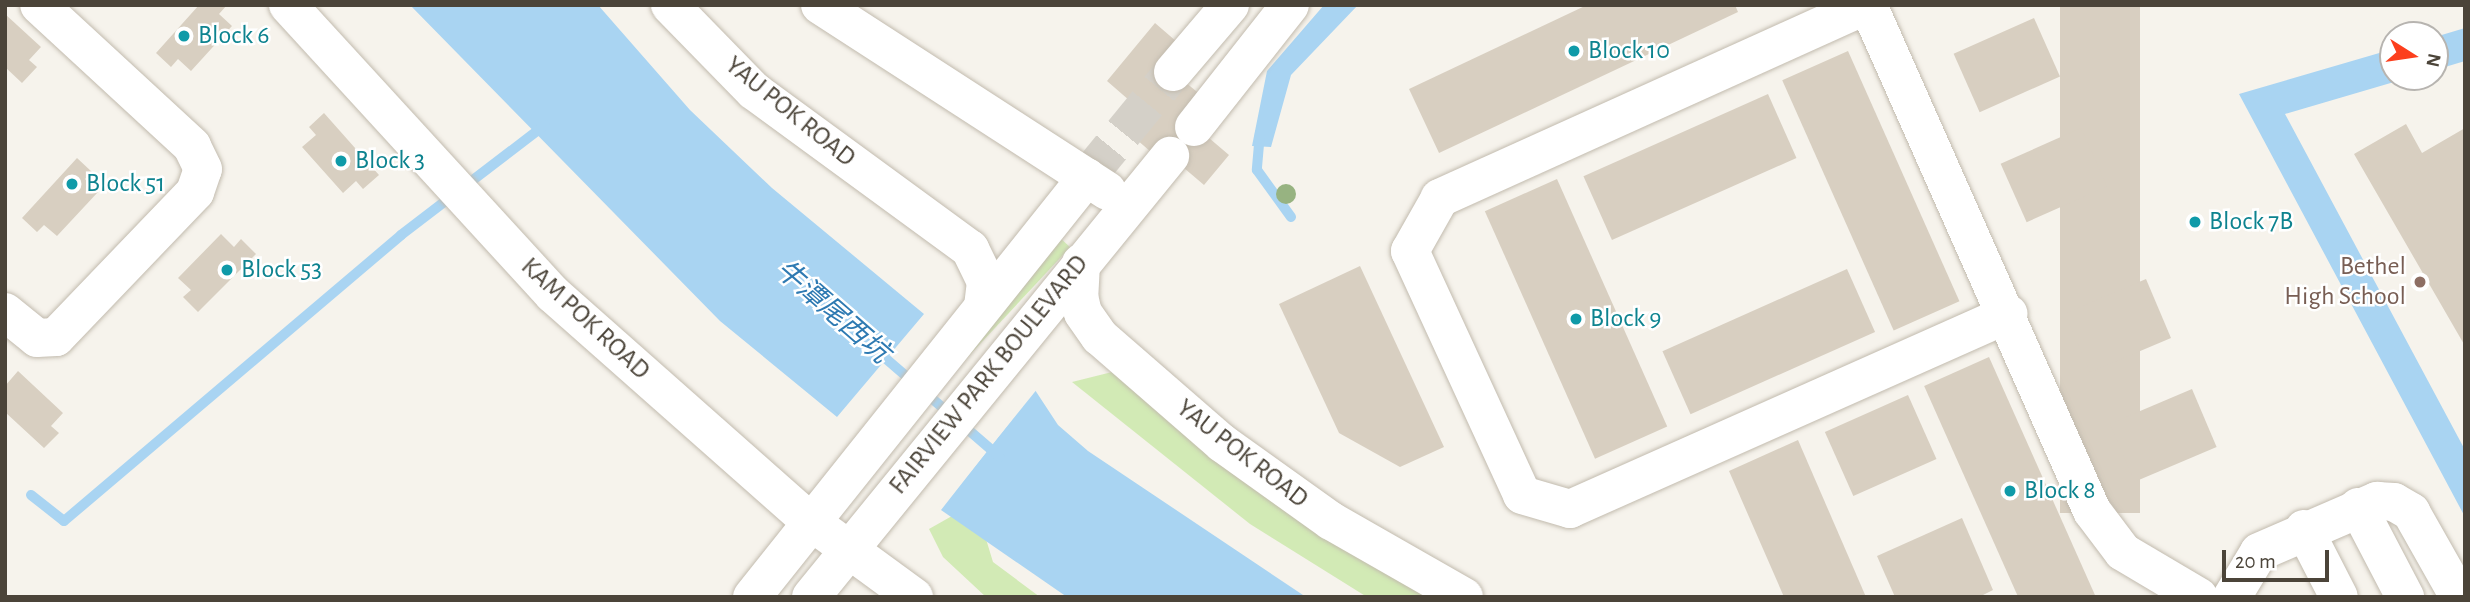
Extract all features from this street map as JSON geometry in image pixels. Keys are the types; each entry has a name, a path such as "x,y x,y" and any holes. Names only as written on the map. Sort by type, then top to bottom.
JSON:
{"street":[{"path":"5,312 37,338 56,337 195,192 202,169 192,146 39,5"},
{"name":"KAM POK ROAD","path":"288,5 552,294 810,521 914,597"},
{"name":"YAU POK ROAD","path":"670,5 754,91 970,249 986,282 978,311"},
{"path":"821,5 1129,206"},
{"path":"1173,72 1230,5"},
{"path":"1194,127 1290,5"},
{"path":"2008,314 1570,509 1522,495 1410,251 1440,198 1868,5 2008,314 2092,511 2123,552 2199,597"},
{"name":"FAIRVIEW PARK BOULEVARD","path":"811,597 1009,349 1170,156"},
{"name":"FAIRVIEW PARK BOULEVARD","path":"752,597 1087,177"},
{"name":"YAU POK ROAD","path":"1081,263 1079,296 1083,313 1110,346 1222,443 1331,521 1464,597"},
{"path":"2232,597 2259,552 2304,529 2377,501 2394,502 2411,512 2459,597"},
{"path":"2358,508 2405,597"},
{"path":"2304,529 2339,597"}],"green space":[{"path":"1057,235 1070,247 885,445 872,433"},
{"path":"1116,371 1441,597 1367,597 1250,524 1072,382"},
{"path":"975,503 993,562 1040,597 986,597 943,557 929,529"}],"water":[{"path":"410,5 598,5 690,110 772,188 924,314 837,417 720,321"},
{"path":"1324,5 1358,5 1291,75 1271,147 1252,146 1267,71"},
{"path":"2465,28 2465,61 2449,66 2449,33"},
{"path":"2379,53 2379,86 2285,114 2465,450 2465,517 2239,94"},
{"path":"1035,390 1058,425 1088,451 1306,597 1067,597 941,510"}],"pier":[{"path":"1032,387 1038,388 938,512 938,508"}],"building":[{"path":"199,5 227,5 219,14 232,26 191,71 178,59 171,67 156,53"},
{"name":"Block 10","path":"1587,5 1735,5 1738,12 1439,153 1409,89"},
{"path":"2060,5 2140,5 2140,513 2060,513"},
{"path":"5,14 41,47 29,60 37,67 22,83 5,67"},
{"path":"2034,18 2060,76 1980,112 1954,54"},
{"path":"1155,23 1184,48 1168,68 1207,100 1189,121 1229,155 1204,185 1164,151 1158,158 1129,133 1145,114 1107,81"},
{"path":"1848,51 1959,301 1894,331 1782,80"},
{"name":"Block 9","path":"1768,94 1796,158 1612,240 1583,176"},
{"name":"Block 3","path":"324,113 379,175 363,189 356,181 343,193 302,147 316,135 309,127"},
{"path":"2406,124 2422,153 2465,128 2465,346 2354,154"},
{"path":"2081,128 2107,186 2027,222 2001,164"},
{"path":"77,158 92,172 85,179 98,192 57,236 44,225 37,232 22,218"},
{"name":"Block 9","path":"1557,179 1667,427 1595,459 1485,211"},
{"path":"221,234 234,247 241,239 256,254 198,312 183,297 191,290 178,278"},
{"path":"1360,266 1444,447 1400,467 1339,433 1279,304"},
{"name":"Block 9","path":"1847,269 1875,332 1691,414 1662,351"},
{"name":"Block 7B","path":"2146,279 2171,338 2090,372 2065,313"},
{"name":"Block 8","path":"1989,357 2096,597 2018,597 1924,386"},
{"path":"18,371 63,413 51,426 59,433 44,448 5,412 5,386"},
{"path":"2192,389 2217,447 2135,482 2110,424"},
{"path":"1908,395 1936,459 1853,496 1825,432"},
{"path":"1798,440 1866,597 1784,597 1729,471"},
{"name":"Block 8","path":"1962,518 1993,590 1979,597 1895,597 1877,556"}],"waterway":[{"path":"31,495 64,521 401,235 545,125"},
{"path":"1260,133 1257,170 1291,217"},
{"name":"牛潭尾西坑","path":"877,351 1000,457"}],"tunnel":[{"path":"1087,177 1173,72"}],"place":[{"name":"Block 6","path":"184,36"},
{"name":"Block 10","path":"1574,51"},
{"name":"Block 3","path":"341,161"},
{"name":"Block 51","path":"72,184"},
{"name":"Block 7B","path":"2195,222"},
{"name":"Block 53","path":"227,270"},
{"name":"Bethel High School","path":"2420,282"},
{"name":"Block 9","path":"1576,319"},
{"name":"Block 8","path":"2010,491"}]}
